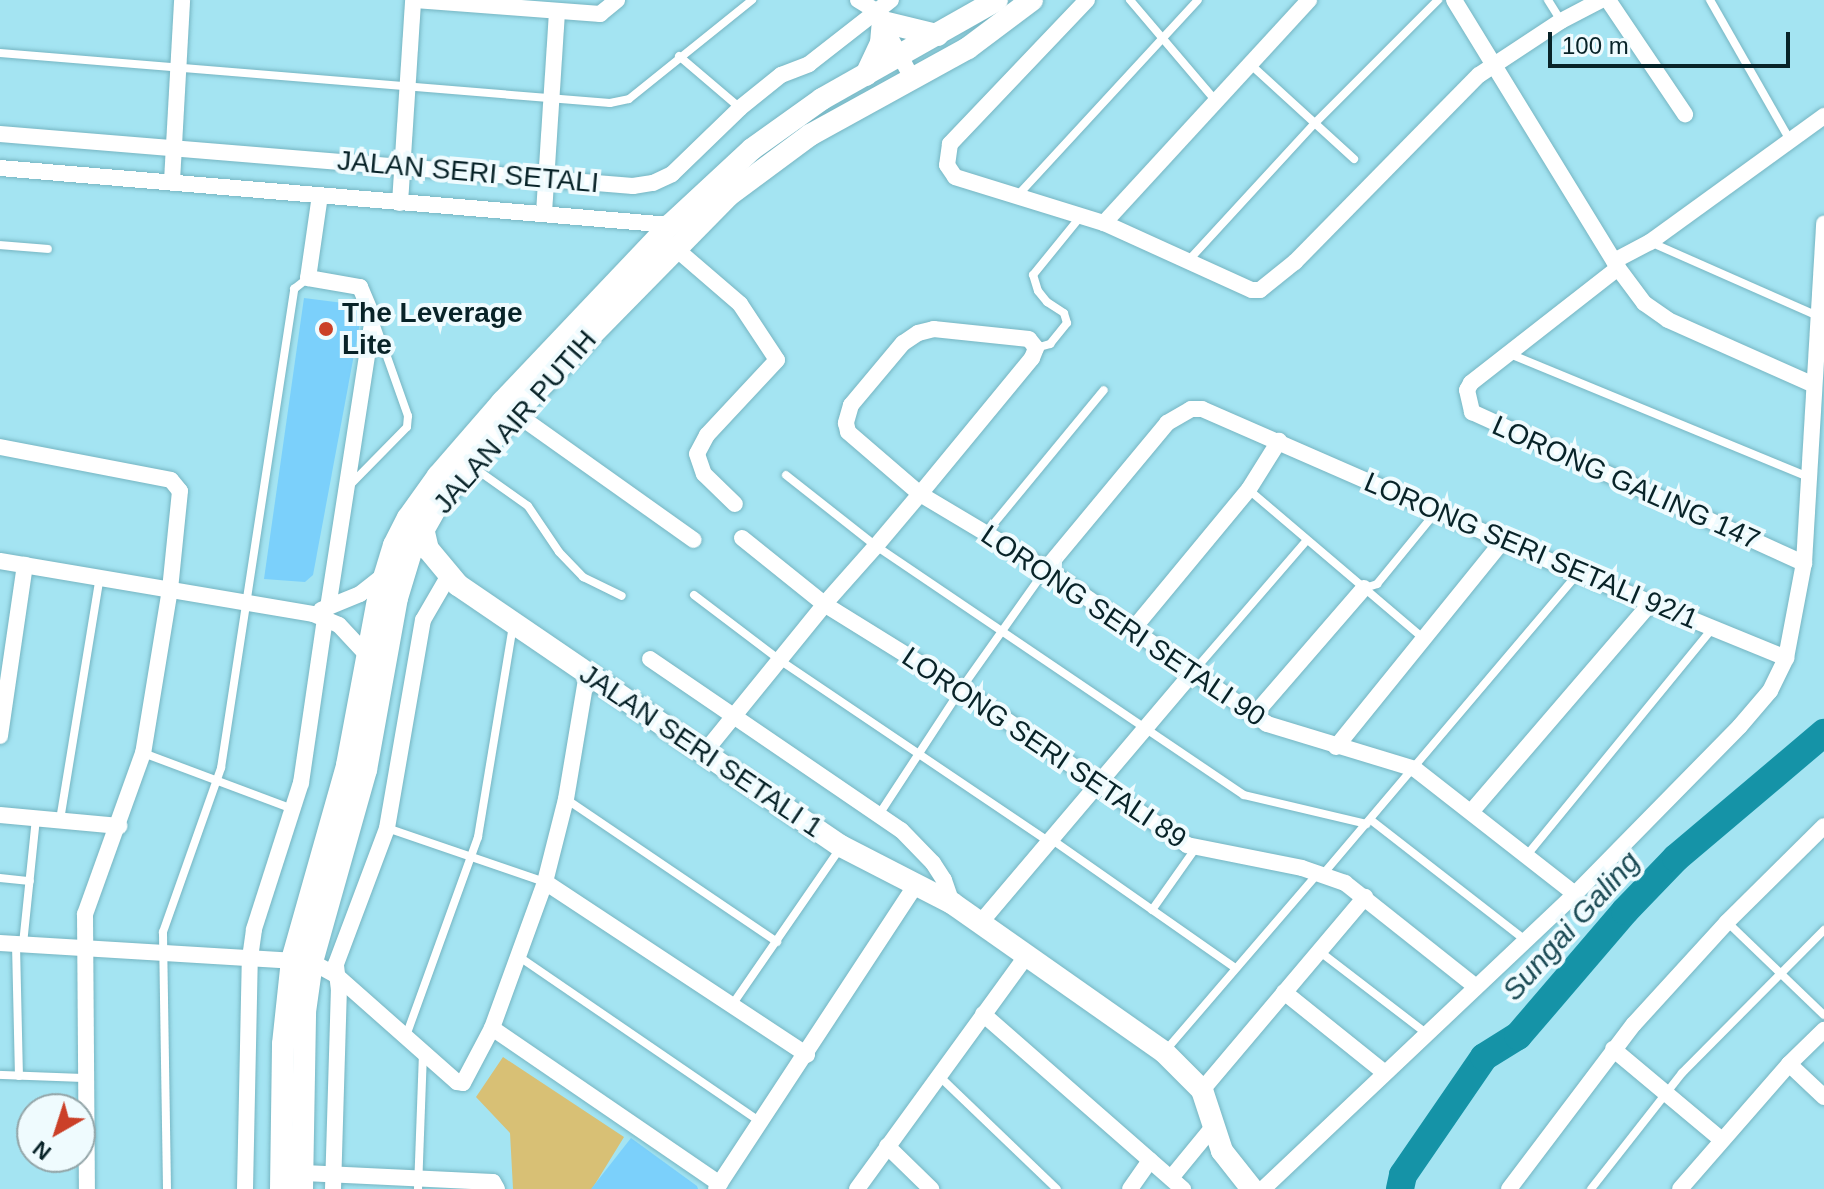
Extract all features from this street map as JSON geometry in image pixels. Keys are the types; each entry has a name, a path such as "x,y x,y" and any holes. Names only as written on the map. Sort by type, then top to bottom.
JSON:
{"street":[{"path":"172,181 182,0"},
{"path":"400,203 414,0 493,3 600,14 617,0"},
{"path":"858,0 879,17 904,30 937,35"},
{"name":"JALAN SERI SETALI","path":"0,134 633,186 653,183 672,174 740,108 781,75 809,64 879,17 891,0"},
{"name":"JALAN AIR PUTIH","path":"281,1189 283,1044 347,765 368,656 408,518 438,476 670,225 775,131 997,0"},
{"name":"JALAN AIR PUTIH","path":"303,1181 305,1012 302,961 366,770 392,581 423,528 470,464 515,413 729,195 810,135 968,48 1032,0"},
{"path":"1087,0 950,144 947,165 955,177 1104,223 1252,290 1267,287 1493,64 1601,0"},
{"path":"1104,223 1309,0"},
{"path":"1454,0 1616,264 1653,311 1816,377"},
{"path":"1608,0 1685,114"},
{"path":"544,213 557,11"},
{"path":"879,17 912,78"},
{"path":"866,75 881,43 879,17"},
{"name":"LORONG GALING 147","path":"1804,563 1472,412 1467,390 1471,383 1616,264 1823,119"},
{"path":"0,168 670,225"},
{"path":"245,1189 250,958 254,929 294,809 322,614 347,488 373,317 360,287 308,278 320,195"},
{"path":"1263,1189 1575,894 1760,705 1786,658 1804,563 1809,477 1818,416 1816,377 1824,224"},
{"path":"675,248 740,304 777,360 707,435 697,454 704,474 735,504"},
{"name":"LORONG SERI SETALI 90","path":"1036,348 1029,339 934,329 918,333 903,343 851,405 846,423 848,432 920,494 1046,569 1276,729 1415,769 1575,894"},
{"path":"703,754 824,604 1032,358 1036,348"},
{"name":"LORONG SERI SETALI 92/1","path":"1046,569 1167,423 1191,409 1215,412 1503,541 1786,658"},
{"path":"515,413 694,540"},
{"path":"1134,628 1249,489 1279,441"},
{"path":"0,447 171,480 180,491 170,589 143,753 119,826 89,897 85,948 87,1189"},
{"name":"JALAN SERI SETALI 1","path":"423,528 428,549 451,584 841,846 952,903 981,922 1164,1052 1202,1090"},
{"name":"LORONG SERI SETALI 89","path":"742,538 824,604 961,689 1195,849 1322,873 1365,897 1476,987"},
{"path":"1336,747 1503,541"},
{"path":"0,561 322,614 349,632 368,656"},
{"path":"0,736 25,565"},
{"path":"322,614 392,581 423,576 451,584 423,620 387,828 336,964 334,1182"},
{"path":"1254,715 1364,588"},
{"path":"1471,812 1650,604"},
{"name":"JALAN SERI SETALI 1","path":"650,659 880,813 933,863 944,880 952,903"},
{"path":"981,922 1193,672"},
{"path":"13,944 302,961 337,976 457,1082 463,1083 492,1028 545,882 566,799 587,673"},
{"path":"0,815 119,826"},
{"path":"1509,1189 1613,1049 1727,922 1824,826"},
{"path":"545,882 807,1055"},
{"path":"492,1028 718,1186 916,885"},
{"path":"1252,1189 1230,1165 1212,1128 1202,1090 1365,897"},
{"path":"857,1189 1027,955"},
{"path":"1284,992 1385,1073"},
{"path":"983,1014 1177,1183 1212,1128"},
{"path":"1680,1189 1789,1064 1824,1030"},
{"path":"1613,1049 1722,1140"},
{"path":"1789,1064 1824,1097"},
{"path":"887,1146 931,1189"},
{"path":"1130,1189 1150,1160"},
{"path":"303,1181 418,1185 493,1182 497,1189"}],"lane":[{"path":"0,53 610,103 629,99 752,0"},
{"path":"1130,0 1216,101"},
{"path":"1018,195 1198,0"},
{"path":"1188,261 1316,122 1438,0"},
{"path":"1548,0 1561,21"},
{"path":"1710,0 1791,140"},
{"path":"679,56 740,108"},
{"path":"1250,64 1354,159"},
{"path":"1036,348 1050,344 1059,337 1067,323 1064,313 1047,302 1038,291 1033,275 1081,215"},
{"path":"1650,242 1818,316"},
{"path":"0,245 48,249"},
{"path":"167,1189 162,952 168,915 218,780 248,603 294,289 308,278"},
{"path":"347,488 407,427 408,416 373,317"},
{"path":"1510,354 1809,477"},
{"path":"985,533 1104,390"},
{"path":"470,464 528,506 559,552 583,577 622,596"},
{"path":"786,475 876,546 1244,795 1369,822 1525,940"},
{"path":"1249,489 1424,639"},
{"path":"1364,588 1377,584 1437,511"},
{"path":"1193,672 1307,540"},
{"path":"880,813 961,689 1046,569"},
{"path":"1164,1052 1235,968 1415,769 1578,573"},
{"path":"60,821 100,577"},
{"path":"694,595 781,661 1050,840 1235,968"},
{"path":"405,1036 481,823 513,624"},
{"path":"1527,855 1712,629"},
{"path":"143,753 294,809"},
{"path":"566,799 777,942"},
{"path":"19,1076 13,944 30,881 36,818"},
{"path":"387,828 545,882"},
{"path":"732,1005 841,846"},
{"path":"1152,910 1195,849"},
{"path":"0,878 30,881"},
{"path":"1727,922 1824,1015"},
{"path":"1591,1189 1666,1093 1824,930"},
{"path":"1319,951 1426,1033"},
{"path":"518,956 760,1122"},
{"path":"418,1185 423,1051"},
{"path":"0,1075 87,1078"},
{"path":"939,1076 1057,1189"}],"shaded area":[{"path":"503,1057 624,1137 592,1189 513,1189 510,1133 476,1097"}],"building":[{"path":"304,298 351,304 361,317 313,575 305,582 264,579"},
{"path":"631,1138 697,1186 698,1189 591,1189"}],"waterway":[{"name":"Sungai Galing","path":"1400,1189 1403,1175 1484,1057 1518,1036 1625,911 1676,858 1824,733"}],"place":[{"name":"The Leverage Lite","path":"326,329"}]}
